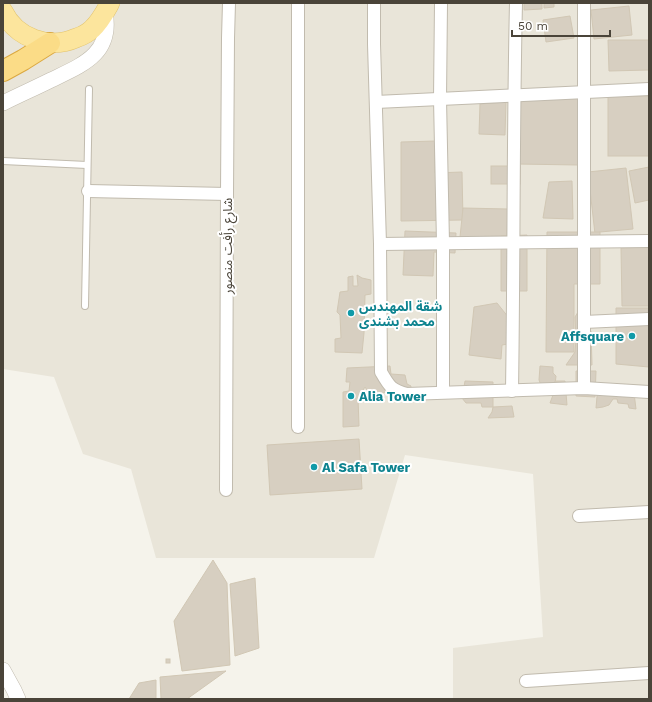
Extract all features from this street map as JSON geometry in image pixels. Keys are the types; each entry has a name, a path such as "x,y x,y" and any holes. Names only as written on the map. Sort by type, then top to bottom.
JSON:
{"highway":[{"path":"3,71 50,43"}],"main road":[{"path":"3,11 11,23 19,31 39,41 50,43 73,40 83,35 92,29 107,8"}],"street":[{"name":"شارع رأفت منصور","path":"226,490 228,38 230,3"},
{"path":"298,3 298,427"},
{"path":"374,3 376,161 380,244 381,372 391,388 406,394 584,388 649,392"},
{"path":"441,3 440,99 443,243 443,392"},
{"path":"512,390 516,3"},
{"path":"584,3 584,388"},
{"path":"3,103 72,70 89,60 103,42 106,27 107,8"},
{"path":"376,102 649,89"},
{"path":"88,191 227,194"},
{"path":"380,244 649,241"},
{"path":"584,322 649,319"},
{"path":"580,516 649,512"},
{"path":"3,670 18,699"},
{"path":"526,681 649,673"}],"lane":[{"path":"85,306 89,89"},
{"path":"3,161 87,165"}],"shaded area":[{"path":"3,3 649,3 649,699 453,699 453,648 543,637 533,474 405,455 374,558 156,558 131,469 83,454 54,377 3,369"}],"building":[{"path":"524,3 542,3 542,9 524,10"},
{"path":"544,3 554,3 554,7 544,8"},
{"path":"629,6 632,35 594,39 591,10"},
{"path":"570,16 574,38 546,42 543,20"},
{"path":"608,40 649,40 649,70 609,71"},
{"path":"608,96 649,96 649,156 608,156"},
{"path":"518,97 579,98 578,165 517,164"},
{"path":"506,102 505,135 479,134 480,104"},
{"path":"435,141 435,173 462,172 463,220 401,221 401,142"},
{"path":"491,166 520,166 520,184 491,184"},
{"path":"649,167 649,200 635,203 629,171"},
{"path":"626,168 633,229 600,232 595,234 588,172"},
{"path":"572,181 573,219 543,218 549,182"},
{"path":"463,208 508,209 507,236 460,237"},
{"path":"405,231 456,233 455,253 434,252 433,276 403,275"},
{"path":"547,232 600,232 600,284 574,284 574,352 546,352"},
{"path":"527,235 527,291 501,291 501,236"},
{"path":"649,247 649,306 622,306 621,248"},
{"name":"شقة المهندس محمد بشندى","path":"357,275 371,280 371,294 365,295 362,353 335,352 335,339 341,338 340,315 337,312 340,292 348,291 348,277 353,276 353,286 358,286"},
{"path":"497,303 513,323 508,344 502,345 501,359 469,355 474,307"},
{"name":"Affsquare","path":"616,308 649,308 649,367 616,364"},
{"path":"582,311 588,331 591,331 592,365 566,365 575,352 575,317 578,312"},
{"name":"Alia Tower","path":"390,366 391,374 405,375 407,384 411,386 409,397 397,395 394,397 385,392 380,395 367,390 365,387 358,398 359,426 343,427 343,392 349,391 350,382 346,382 347,368"},
{"path":"540,366 553,367 553,373 556,376 554,393 541,385 539,380"},
{"path":"576,371 596,371 595,397 576,396"},
{"path":"465,381 493,382 493,407 482,407 481,403 466,403 462,398"},
{"path":"555,381 565,381 567,405 550,403"},
{"path":"598,385 633,385 636,409 629,408 628,404 618,403 617,399 613,399 609,405 596,408"},
{"path":"512,406 514,417 488,418 493,407"},
{"name":"Al Safa Tower","path":"359,439 362,489 270,495 267,445"},
{"path":"213,560 227,583 230,665 182,671 174,621"},
{"path":"255,578 259,648 235,656 230,584"},
{"path":"166,659 170,659 170,663 166,663"},
{"path":"226,671 187,699 161,699 160,677"},
{"path":"156,680 156,699 129,699 139,683"}],"place":[{"name":"شقة المهندس محمد بشندى","path":"351,313"},
{"name":"Affsquare","path":"632,336"},
{"name":"Alia Tower","path":"351,396"},
{"name":"Al Safa Tower","path":"314,467"}]}
